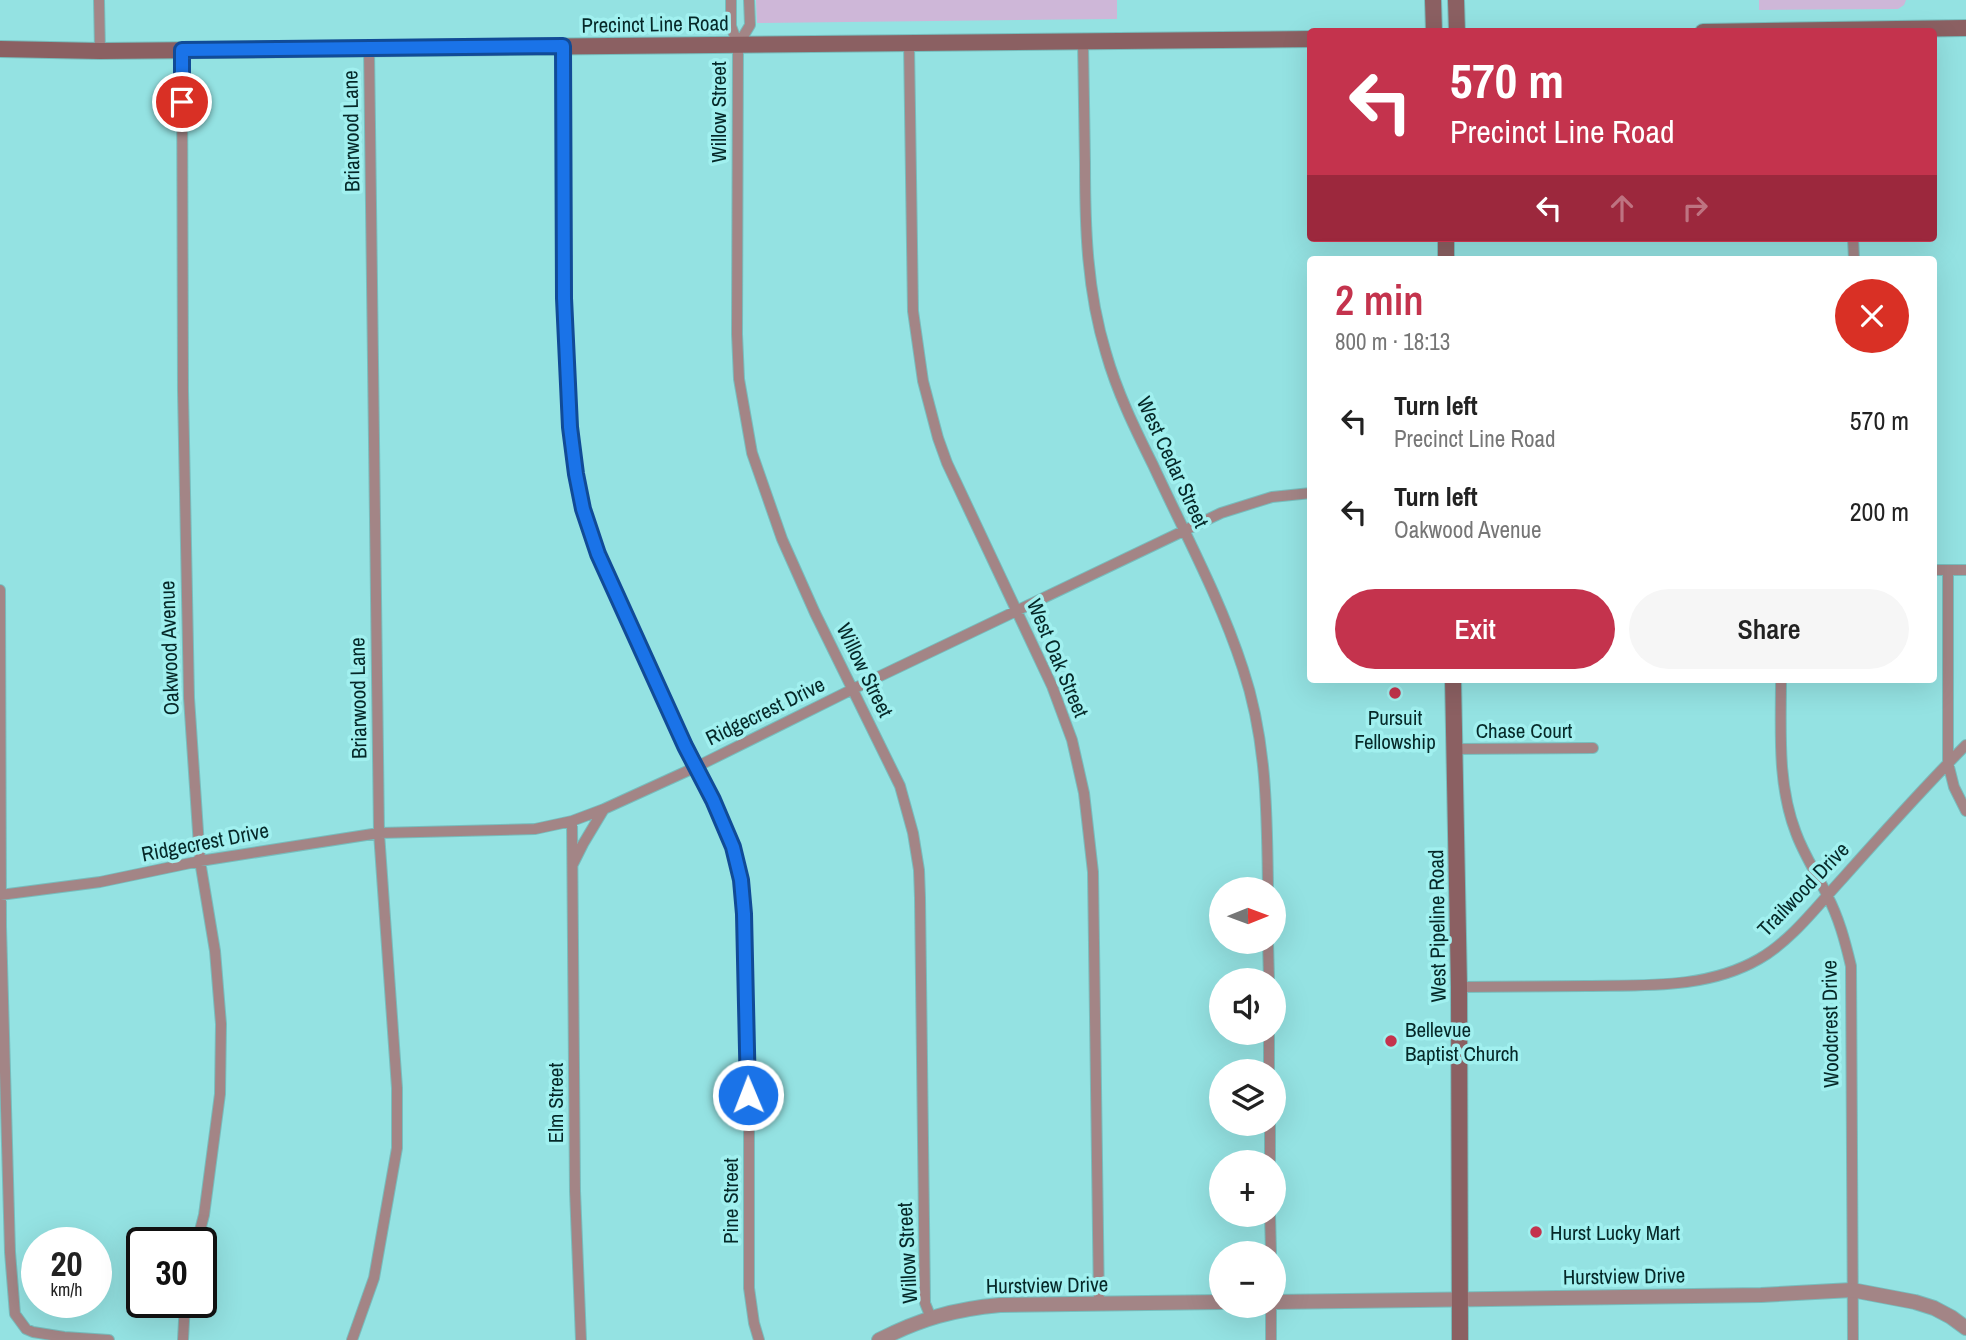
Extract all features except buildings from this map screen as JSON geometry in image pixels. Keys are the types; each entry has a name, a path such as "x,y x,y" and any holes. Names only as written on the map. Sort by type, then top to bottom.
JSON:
{"main road":[{"path":"1433,0 1434,28"},
{"path":"1456,0 1457,28"},
{"path":"1937,29 1966,28"},
{"name":"Precinct Line Road","path":"0,49 100,51 1307,39"},
{"name":"West Pipeline Road","path":"1453,683 1459,987 1460,1340"}],"street":[{"path":"99,0 100,51"},
{"name":"Willow Street","path":"731,0 731,26 738,45 737,334 744,416 752,453 782,539 815,613 900,786 913,833 919,870 925,1303 932,1318"},
{"name":"Willow Street","path":"738,45 750,25 749,0"},
{"name":"West Cedar Street","path":"1083,42 1088,268 1104,350 1136,430 1184,531 1244,670 1264,761 1268,877"},
{"name":"West Oak Street","path":"909,44 912,285 923,381 947,463 1037,653 1063,715 1075,752 1087,811 1093,872 1099,1304"},
{"name":"Pine Street","path":"563,46 564,298 570,427 576,474 583,509 598,554 685,746 713,800 733,847 741,880 748,1093 749,1288 759,1340"},
{"name":"Briarwood Lane","path":"352,1340 374,1278 397,1148 397,1088 379,833 369,48"},
{"name":"Oakwood Avenue","path":"182,50 183,378 189,698 200,861 215,951 221,1024 220,1094 201,1227"},
{"name":"Ridgecrest Drive","path":"0,895 100,882 200,861 379,833 535,829 572,821 604,810 696,767 1221,513 1272,497 1307,493"},
{"path":"1937,570 1966,570"},
{"path":"1948,570 1948,763 1954,787 1966,811"},
{"path":"0,590 0,895 9,1251 15,1314 26,1329 33,1332 109,1340"},
{"name":"Woodcrest Drive","path":"1781,683 1782,773 1787,803 1800,843 1828,894 1844,934 1851,966 1853,1340"},
{"name":"Trailwood Drive","path":"1459,987 1685,983 1741,968 1761,958 1805,920 1966,745"},
{"name":"Chase Court","path":"1454,749 1593,748"},
{"name":"Elm Street","path":"572,866 604,810"},
{"name":"Elm Street","path":"572,821 575,1191 581,1340"},
{"name":"Hurstview Drive","path":"1286,1304 1460,1298 1761,1295 1852,1290 1934,1308 1966,1328"},
{"name":"Hurstview Drive","path":"879,1340 900,1329 967,1308 1000,1305 1209,1303"},
{"path":"183,1340 184,1318"},
{"path":"1271,1340 1272,1318"}],"shaded area":[{"path":"756,0 1117,0 1117,19 757,23"},
{"path":"1759,0 1906,0 1898,9 1759,10"}],"place":[{"name":"Pursuit Fellowship","path":"1395,693"},
{"name":"Bellevue Baptist Church","path":"1391,1041"},
{"name":"Hurst Lucky Mart","path":"1536,1232"}],"route":[{"path":"182,102 182,50 563,46 564,298 570,427 576,474 583,509 598,554 733,847 741,880 744,914 748,1095"}]}
